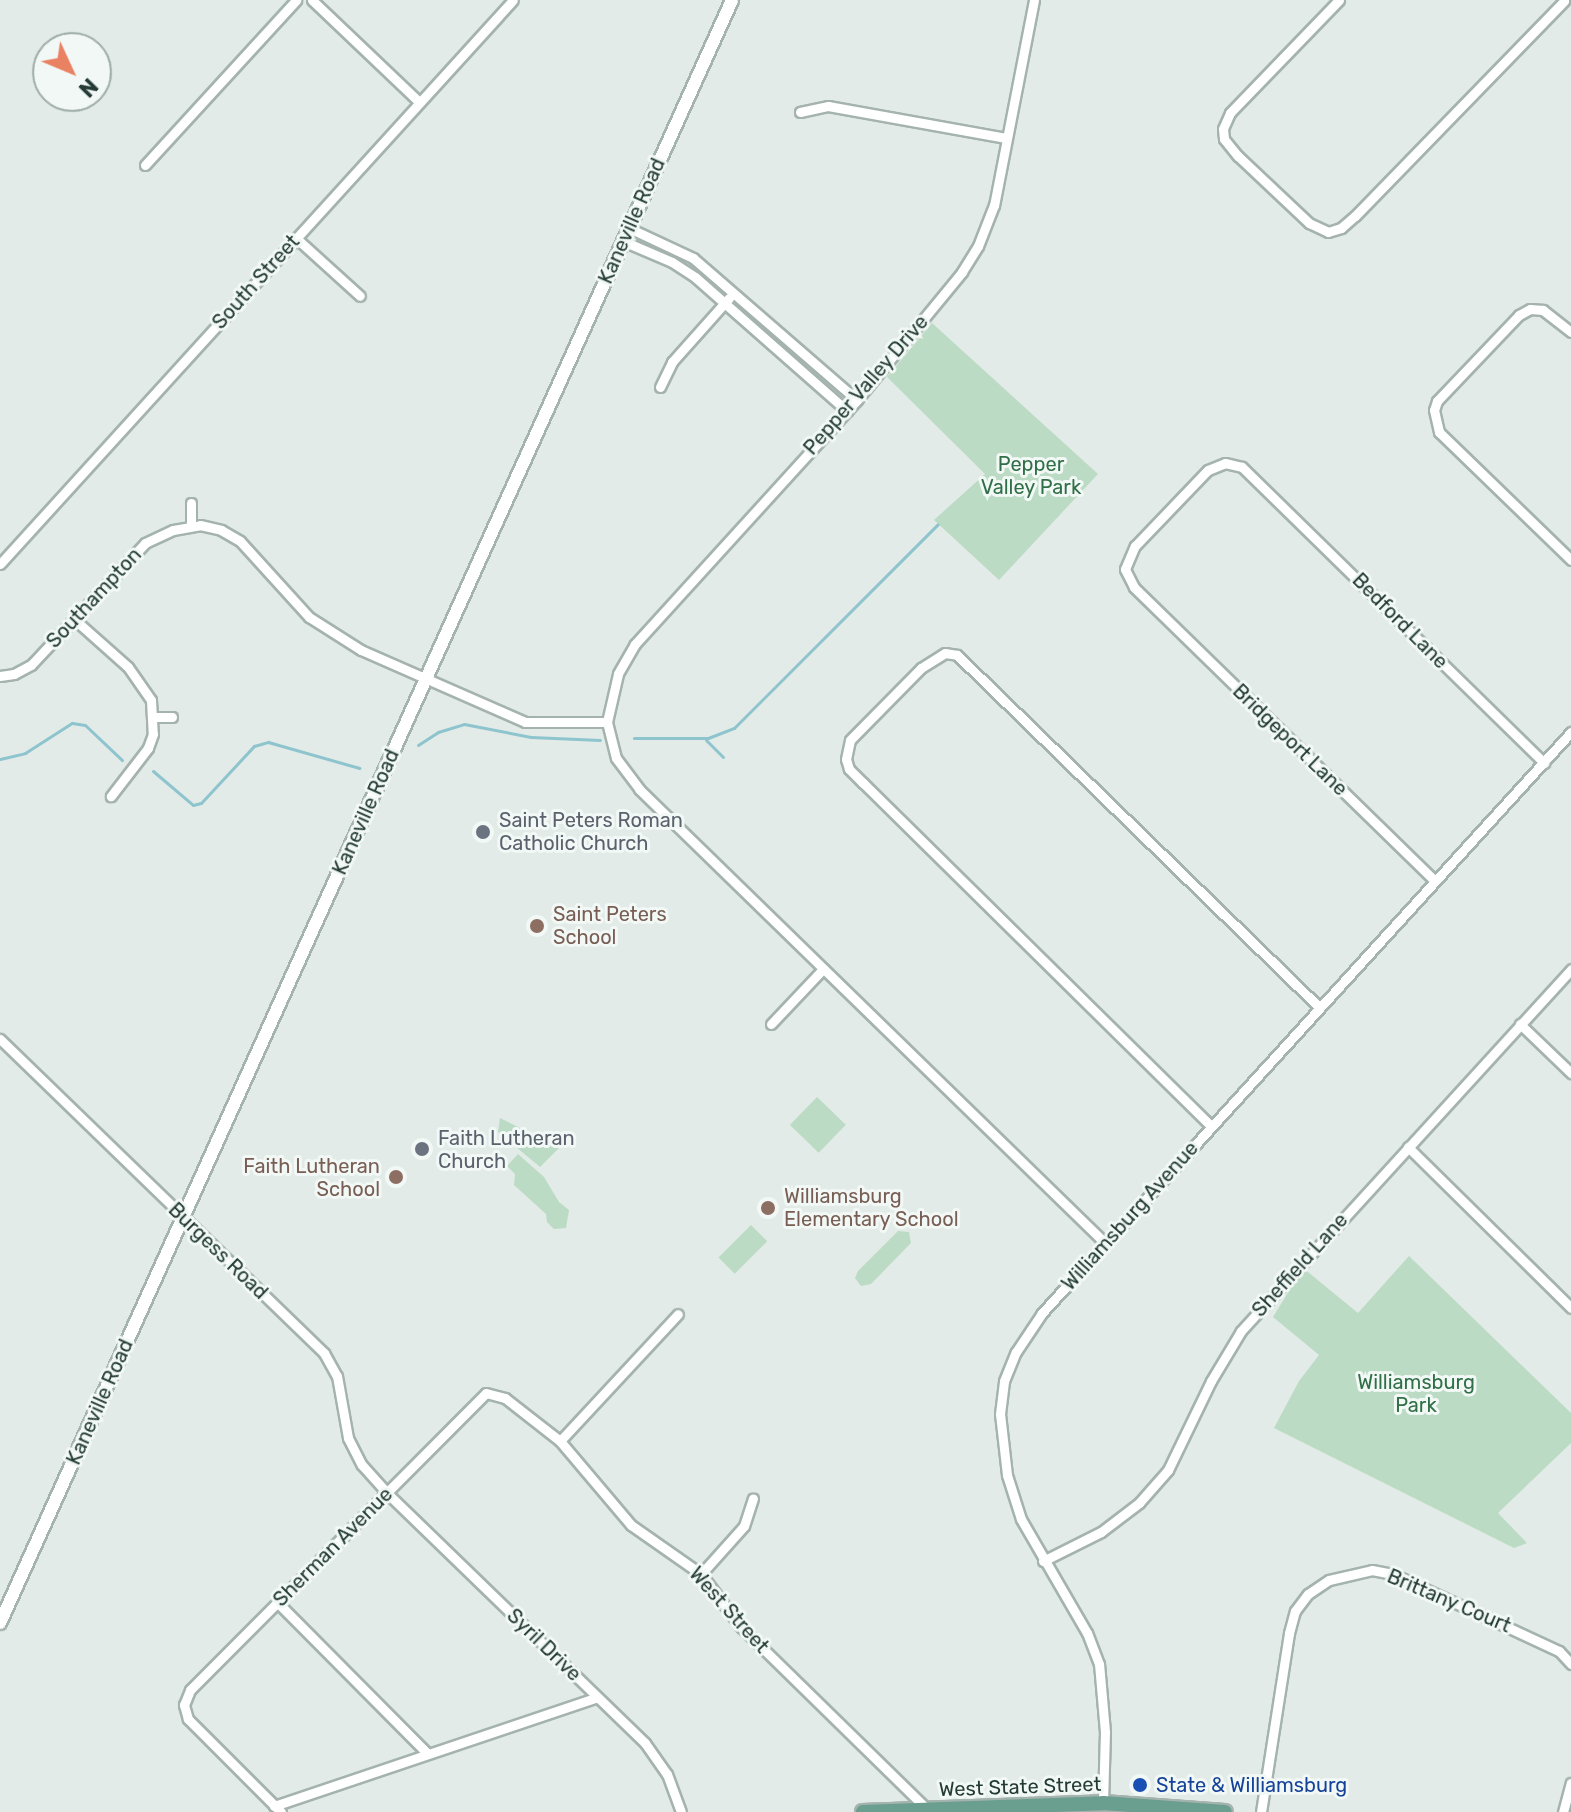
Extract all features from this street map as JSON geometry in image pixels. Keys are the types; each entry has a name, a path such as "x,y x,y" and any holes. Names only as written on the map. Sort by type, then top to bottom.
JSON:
{"main road":[{"name":"Kaneville Road","path":"0,1623 732,0"},
{"name":"West State Street","path":"863,1812 1103,1803 1225,1812"}],"street":[{"path":"145,165 296,0"},
{"path":"312,0 419,102"},
{"name":"South Street","path":"0,564 513,0"},
{"name":"Pepper Valley Drive","path":"607,722 618,674 635,644 857,400 962,272 978,246 994,205 1034,0"},
{"path":"1339,0 1230,113 1223,129 1224,139 1238,156 1319,230 1336,231 1355,216 1566,3"},
{"path":"800,112 828,106 1006,138"},
{"path":"629,228 680,250 734,292 857,400"},
{"path":"296,238 360,296"},
{"path":"623,241 683,268 847,411"},
{"path":"660,387 672,362 734,292"},
{"path":"1571,332 1543,310 1530,309 1519,315 1437,401 1434,421 1439,432 1571,560"},
{"name":"Bridgeport Lane","path":"1256,479 1232,462 1216,465 1135,546 1125,569 1127,579 1435,881"},
{"name":"Bedford Lane","path":"1256,479 1544,763"},
{"path":"191,503 191,525 221,530 240,541 293,601 323,628 426,681 525,722 607,722 616,758 639,789 1105,1243"},
{"name":"Southampton","path":"0,676 14,674 31,665 145,543 191,525"},
{"path":"74,619 137,677 151,700 153,734 141,760 111,796"},
{"path":"1211,1126 849,769 846,759 850,740 935,657 945,653 957,655 1319,1007"},
{"path":"153,717 172,717"},
{"name":"Williamsburg Avenue","path":"1103,1803 1103,1679 1087,1633 1021,1519 1007,1475 1000,1414 1004,1381 1024,1337 1105,1243 1571,732"},
{"path":"771,1024 823,969"},
{"name":"Sheffield Lane","path":"1043,1561 1101,1532 1139,1503 1168,1470 1211,1381 1241,1331 1571,969"},
{"path":"1520,1024 1571,1073"},
{"name":"Burgess Road","path":"0,1039 324,1353 337,1376 354,1451 387,1493"},
{"path":"1408,1147 1571,1308"},
{"path":"560,1441 678,1314"},
{"name":"Sherman Avenue","path":"278,1809 188,1719 184,1705 190,1690 486,1393"},
{"name":"West Street","path":"486,1393 505,1398 560,1441 631,1525 701,1574 741,1627 929,1811"},
{"name":"Syril Drive","path":"387,1493 658,1758 681,1812"},
{"path":"701,1574 744,1526 753,1498"},
{"name":"Brittany Court","path":"1261,1812 1289,1633 1302,1602 1329,1580 1372,1570 1393,1574 1559,1651 1571,1664"},
{"path":"278,1603 426,1752"},
{"path":"278,1809 426,1752 597,1697"},
{"path":"1563,1812 1571,1783"}],"green space":[{"name":"Pepper Valley Park","path":"932,323 1098,474 999,580 934,520 985,474 887,377"},
{"path":"817,1097 846,1125 819,1153 790,1125"},
{"path":"500,1118 559,1148 540,1167 498,1132"},
{"path":"518,1154 544,1177 559,1202 569,1210 566,1228 554,1229 547,1222 546,1214 514,1185 515,1174 507,1166"},
{"path":"751,1225 767,1241 735,1274 718,1258"},
{"path":"898,1231 909,1232 911,1243 871,1284 861,1286 855,1278 858,1271"},
{"name":"Williamsburg Park","path":"1409,1256 1571,1413 1571,1443 1498,1513 1527,1543 1514,1548 1274,1428 1299,1381 1319,1355 1273,1317 1303,1268 1358,1313"}],"waterway":[{"path":"634,738 708,738 734,728 938,524"},
{"path":"0,759 25,753 72,723 85,725 122,760"},
{"path":"418,745 438,732 464,724 531,737 600,740"},
{"path":"706,740 723,757"},
{"path":"153,771 193,805 201,803 254,746 268,742 359,768"}],"place":[{"name":"Saint Peters Roman Catholic Church","path":"483,832"},
{"name":"Saint Peters School","path":"537,926"},
{"name":"Faith Lutheran Church","path":"422,1149"},
{"name":"Faith Lutheran School","path":"396,1177"},
{"name":"Williamsburg Elementary School","path":"768,1208"},
{"name":"State & Williamsburg","path":"1140,1785"}]}
